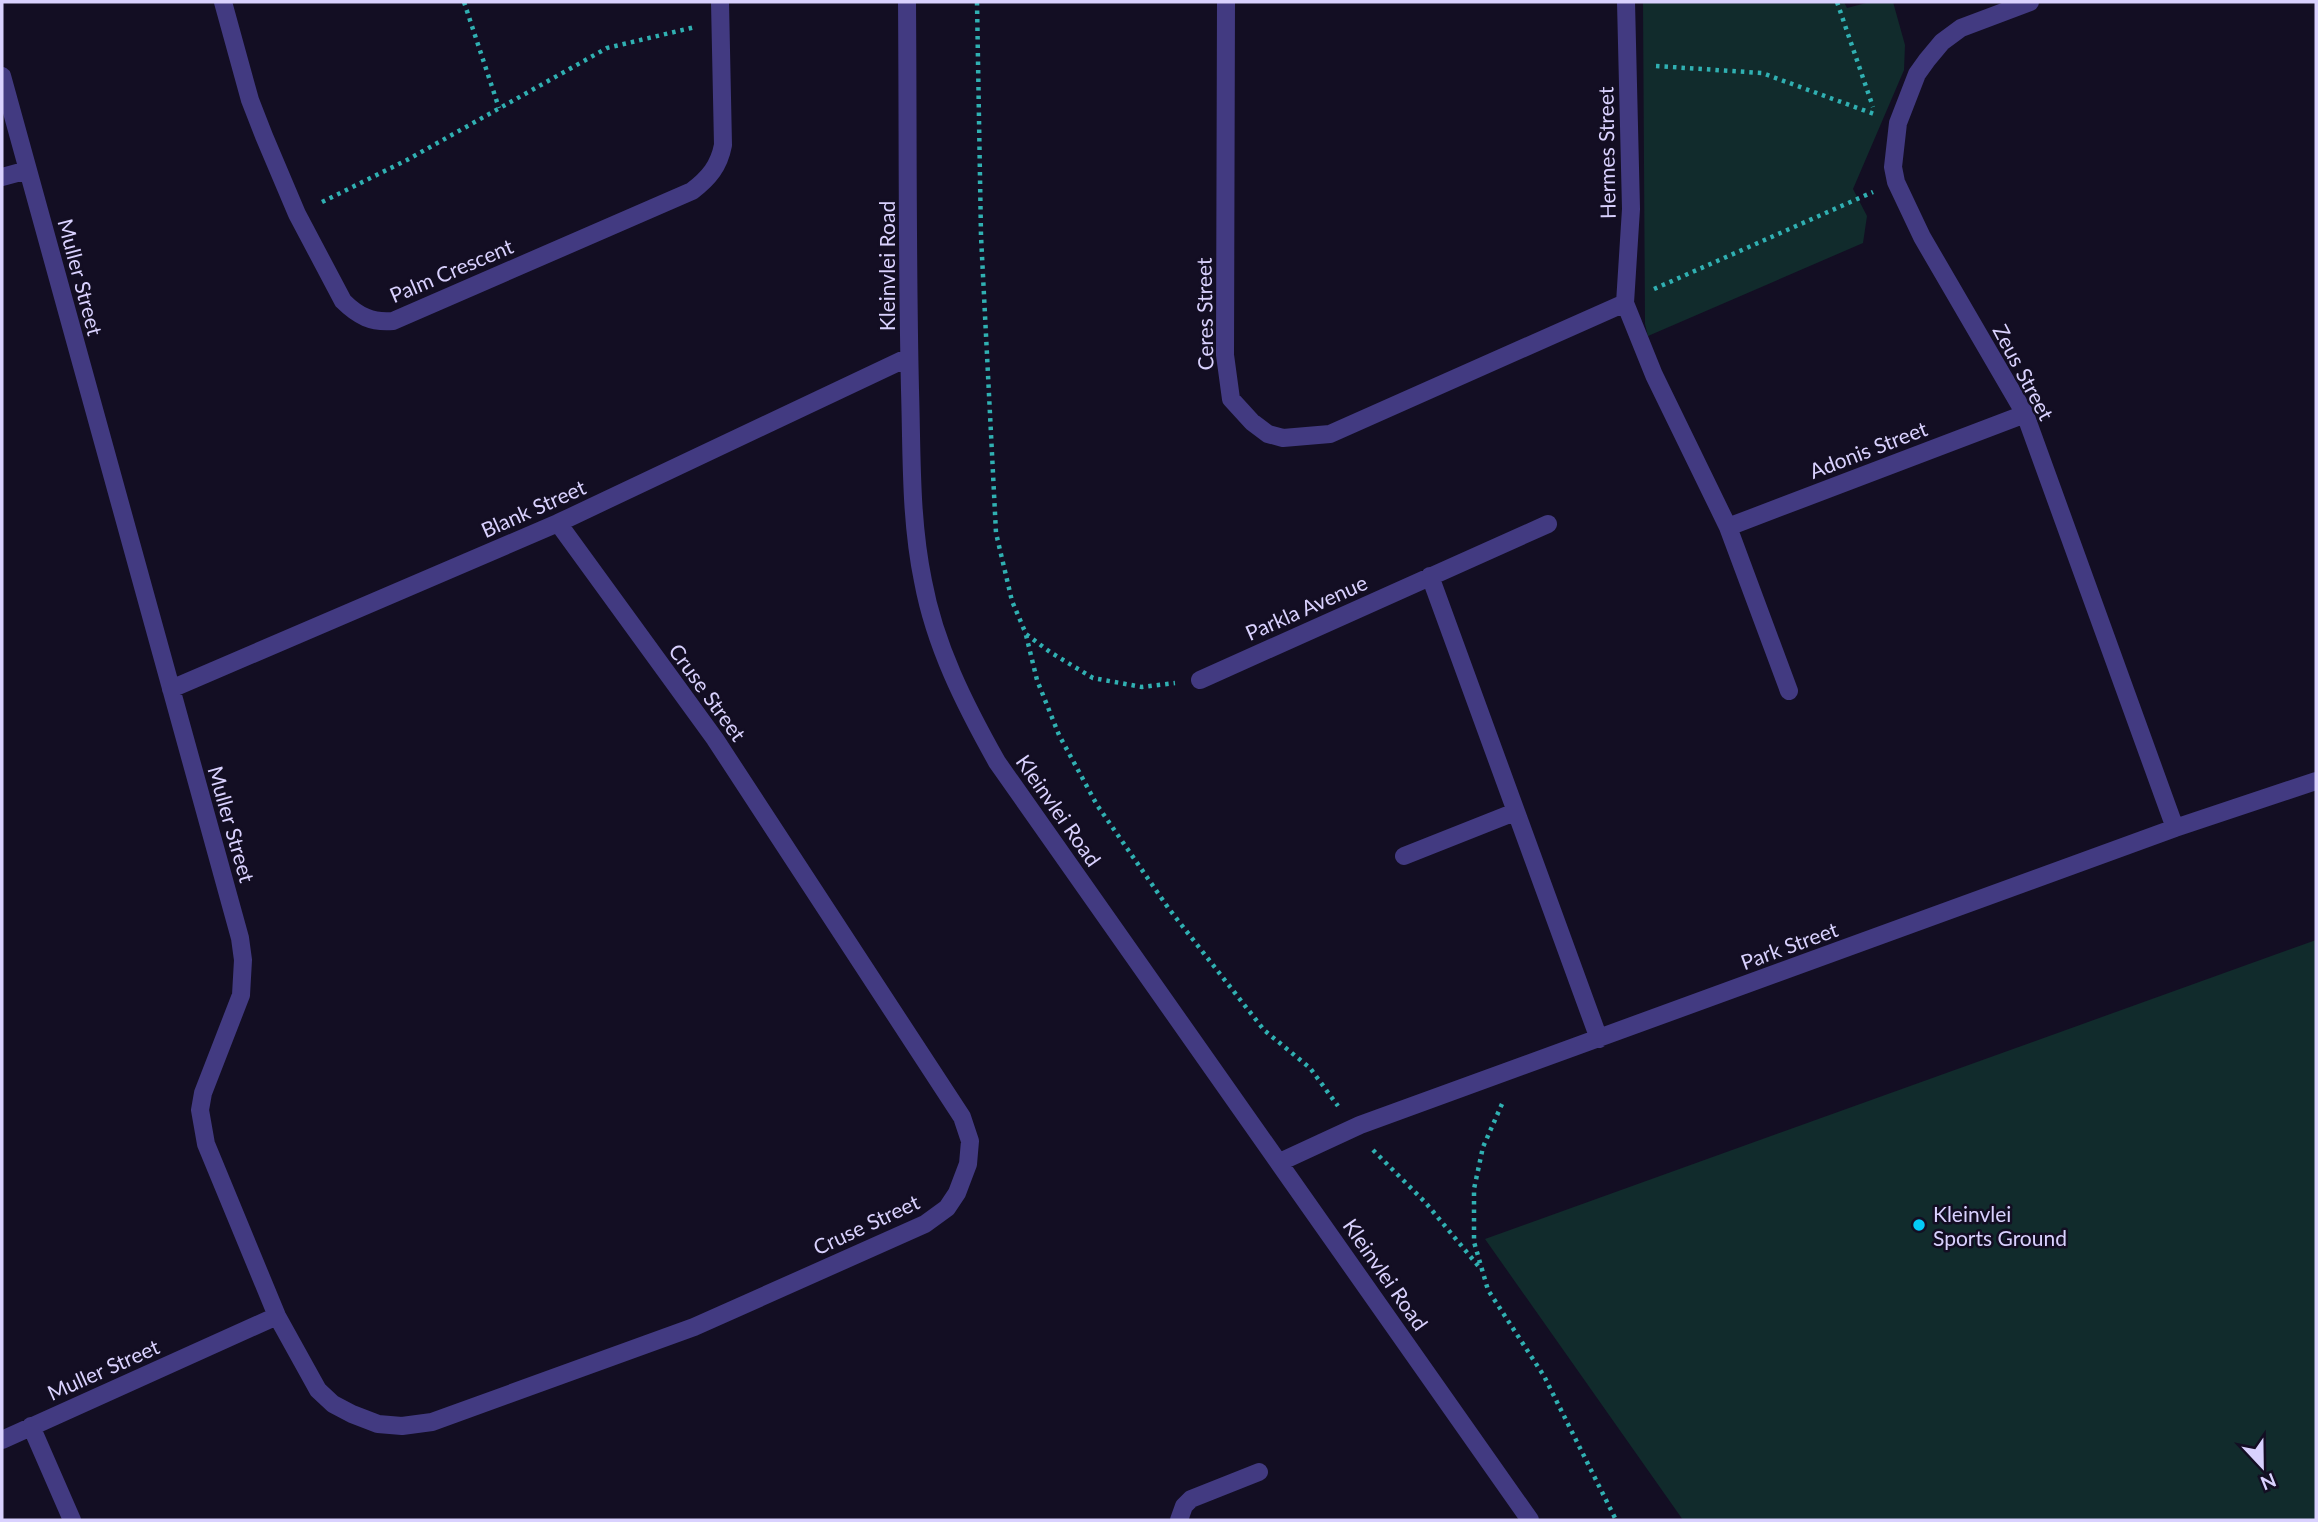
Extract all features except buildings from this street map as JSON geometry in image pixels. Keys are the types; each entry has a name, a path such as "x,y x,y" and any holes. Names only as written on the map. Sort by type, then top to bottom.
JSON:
{"street":[{"name":"Palm Crescent","path":"223,2 250,100 298,215 343,301 354,312 378,322 393,321 692,191 712,173 720,161 723,145 720,2"},
{"name":"Kleinvlei Road","path":"907,2 909,357 914,529 923,583 936,629 967,708 997,762 1530,1520"},
{"name":"Ceres Street","path":"1226,2 1225,355 1231,399 1251,422 1268,434 1283,438 1330,434 1625,303"},
{"name":"Hermes Street","path":"1625,303 1631,209 1626,2"},
{"name":"Zeus Street","path":"2030,2 1961,28 1942,42 1927,60 1917,74 1898,123 1893,167 1896,182 1922,236 2025,414 2175,828"},
{"name":"Muller Street","path":"2,76 240,938 243,960 241,995 203,1093 200,1110 206,1144 277,1316 2,1440"},
{"path":"2,177 28,170"},
{"path":"1625,303 1654,375 1728,527 1788,691"},
{"name":"Blank Street","path":"171,689 558,523 909,357"},
{"name":"Adonis Street","path":"1728,527 2025,414"},
{"name":"Cruse Street","path":"277,1316 318,1390 333,1404 352,1415 378,1424 402,1426 432,1422 694,1326 925,1224 947,1208 957,1193 968,1164 970,1141 962,1117 715,739 558,523"},
{"name":"Parkla Avenue","path":"1200,680 1548,524"},
{"path":"1430,576 1599,1038"},
{"name":"Park Street","path":"1280,1162 1360,1125 2175,828 2316,780"},
{"path":"1404,856 1516,812"},
{"name":"Muller Street","path":"31,1426 72,1520"},
{"path":"1179,1520 1184,1506 1191,1499 1259,1472"}],"path":[{"path":"464,2 499,108"},
{"path":"978,2 981,236 996,533 1012,601 1026,634 1037,680 1059,735 1097,805 1169,909 1264,1030 1310,1068 1342,1111"},
{"path":"1628,66 1672,66 1762,73 1876,115 1838,2"},
{"path":"298,215 407,160 607,48 719,21"},
{"path":"1625,303 1896,182"},
{"path":"1026,634 1093,678 1142,687 1200,680"},
{"path":"1527,1064 1497,1113 1483,1147 1474,1189 1475,1242 1488,1290 1544,1376 1616,1520"},
{"path":"1367,1144 1404,1179 1483,1272"}],"green space":[{"path":"1643,2 1844,2 1847,8 1870,2 1893,2 1905,45 1904,70 1853,189 1867,216 1863,243 1648,336 1645,324"},
{"name":"Kleinvlei Sports Ground","path":"2316,940 2316,1520 1683,1520 1485,1239"}],"place":[{"name":"Kleinvlei Sports Ground","path":"1919,1225"}]}
